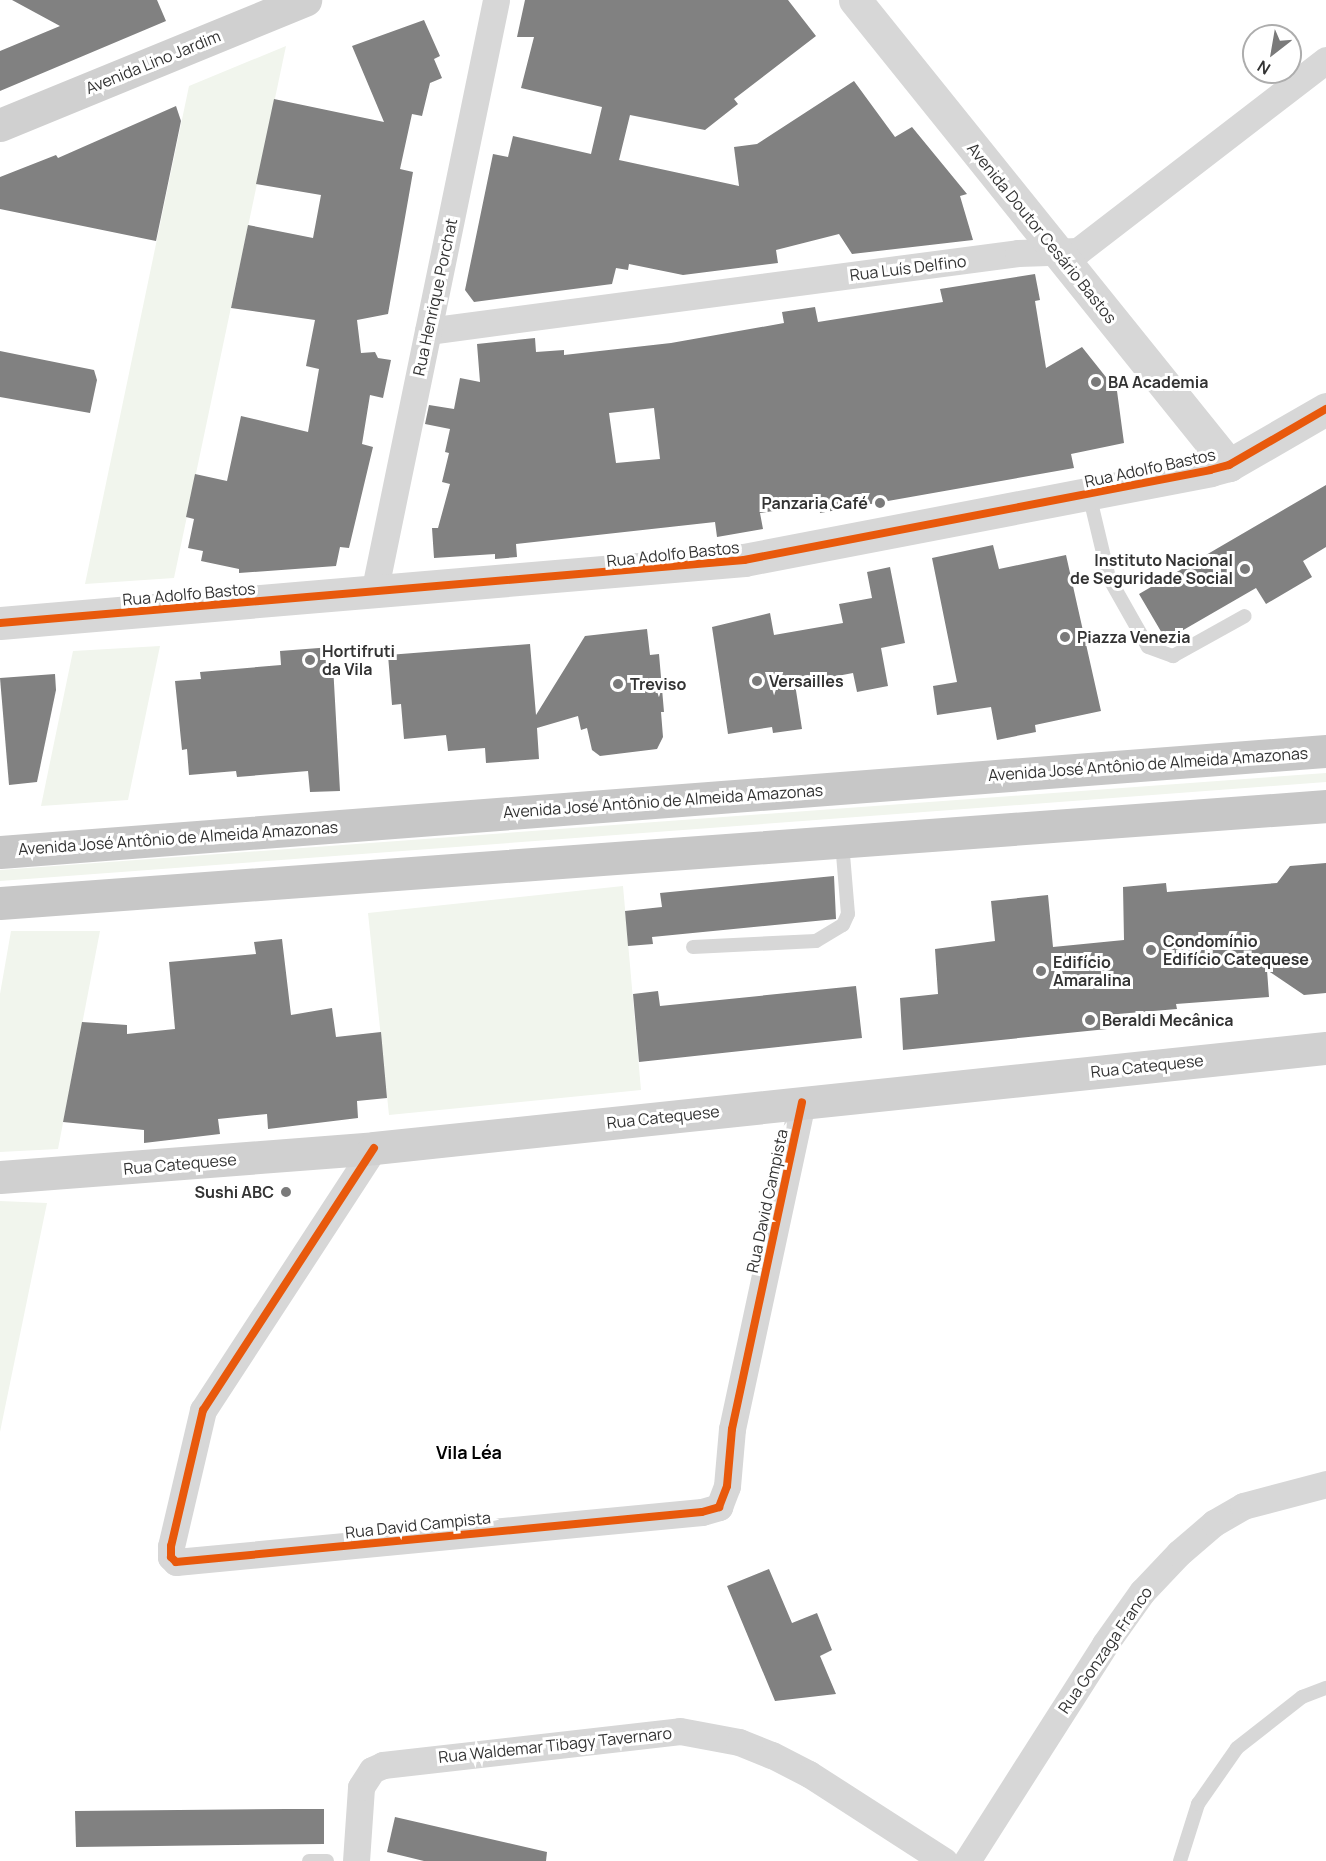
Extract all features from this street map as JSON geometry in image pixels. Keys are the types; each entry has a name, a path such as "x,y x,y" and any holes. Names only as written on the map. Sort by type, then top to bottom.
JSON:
{"highway":[{"name":"Avenida José Antônio de Almeida Amazonas","path":"0,852 1326,751"},
{"path":"0,903 1326,806"}],"main road":[{"name":"Avenida Lino Jardim","path":"0,125 305,0"},
{"name":"Rua Catequese","path":"0,1177 374,1148 1326,1048"}],"street":[{"name":"Rua Henrique Porchat","path":"374,593 496,0"},
{"name":"Avenida Doutor Cesário Bastos","path":"855,0 1228,465"},
{"name":"Rua Luís Delfino","path":"428,331 1018,254 1078,251 1094,243 1326,60"},
{"name":"Rua Adolfo Bastos","path":"0,623 744,561 1228,465 1326,409"},
{"name":"Rua David Campista","path":"374,1148 203,1410 171,1546 171,1557 176,1562 702,1512 719,1507 727,1486 732,1429 802,1102"},
{"name":"Rua Gonzaga Franco","path":"967,1861 1105,1644 1142,1592 1179,1552 1214,1523 1243,1506 1326,1484"},
{"name":"Rua Waldemar Tibagy Tavernaro","path":"356,1861 361,1786 372,1770 383,1765 680,1731 739,1742 772,1755 809,1774 944,1861"}],"lane":[{"path":"1089,494 1107,572 1148,647 1173,656 1245,616"},
{"path":"693,947 816,941 843,925 848,914 842,842"},
{"path":"1180,1861 1198,1804 1236,1748 1302,1697 1326,1688"},
{"path":"309,1861 327,1861"}],"shaded area":[{"path":"286,46 174,578 85,584 189,86"},
{"path":"160,646 128,800 41,806 73,651"},
{"path":"1326,773 1326,782 0,881 0,870"},
{"path":"623,886 641,1090 389,1115 368,913"},
{"path":"11,931 100,931 58,1149 0,1152 0,994"},
{"path":"0,1201 47,1203 0,1432"}],"building":[{"path":"12,0 157,0 166,21 0,91 0,51 60,26"},
{"path":"525,0 788,0 816,36 734,99 738,104 705,130 630,115 619,160 739,186 734,147 757,144 854,81 895,137 912,127 967,194 960,196 973,240 852,254 839,234 776,250 778,263 683,275 629,264 628,270 616,268 612,284 474,302 465,290 493,154 508,157 513,136 591,154 602,107 521,88 534,37 517,37"},
{"path":"424,20 440,56 434,59 442,78 430,83 422,116 412,114 400,169 413,172 388,314 357,320 361,353 375,352 378,358 391,360 383,398 370,395 362,444 373,447 349,548 340,547 336,566 239,573 239,569 201,561 203,551 188,548 194,519 186,517 195,474 227,481 241,416 308,432 319,369 306,366 315,320 231,308 248,225 313,238 321,195 256,184 274,99 384,122 352,46"},
{"path":"176,106 181,121 156,241 0,209 0,177 56,155 58,158"},
{"path":"1035,274 1040,300 1035,301 1046,368 1082,347 1117,391 1124,443 1071,454 1074,468 820,513 819,504 760,513 763,529 717,537 715,522 516,544 517,557 495,559 495,554 434,558 432,528 438,528 450,484 442,482 449,453 445,452 450,429 425,424 429,405 454,409 460,378 480,382 477,344 535,338 536,352 564,350 564,355 671,343 784,323 782,312 815,307 818,322 943,302 940,289","holes":["654,408 660,459 616,463 609,413"]},
{"path":"0,351 94,370 97,380 90,413 0,397"},
{"name":"Instituto Nacional de Seguridade Social","path":"1326,485 1326,547 1303,561 1312,577 1266,604 1256,588 1166,640 1139,594"},
{"path":"993,545 999,569 1066,555 1101,711 1035,725 1036,732 997,740 991,707 937,715 933,686 957,682 932,558"},
{"path":"890,567 905,643 881,648 888,686 857,692 853,673 795,684 802,729 773,733 772,727 728,734 712,627 770,613 774,635 843,623 839,604 872,598 867,572"},
{"path":"647,629 650,655 659,654 664,712 661,712 663,737 657,749 600,756 592,750 587,728 581,730 578,716 537,728 539,759 486,763 485,748 448,751 446,735 404,739 401,704 392,705 388,655 530,644 536,715 585,636"},
{"path":"332,647 340,791 310,792 308,771 237,777 236,771 189,775 187,749 182,750 175,681 201,679 200,672 281,665 280,651"},
{"path":"55,674 56,690 37,782 9,785 0,678"},
{"path":"1326,863 1326,993 1304,995 1267,970 1269,997 1176,1004 1177,1009 1106,1015 1107,1029 903,1050 900,998 938,994 935,949 995,941 991,901 1048,895 1053,947 1124,940 1123,887 1166,883 1167,892 1277,883 1290,866"},
{"path":"834,876 836,919 652,937 653,944 628,946 625,911 662,907 660,893"},
{"path":"282,939 291,1015 332,1008 336,1037 381,1032 387,1098 357,1101 358,1118 268,1129 267,1114 218,1119 220,1134 144,1143 144,1130 63,1122 82,1022 127,1025 127,1034 175,1029 169,962 256,954 254,942"},
{"path":"856,986 862,1038 639,1062 633,994 658,991 660,1006"},
{"path":"769,1569 792,1623 817,1613 832,1650 820,1656 836,1694 775,1701 727,1586"},
{"path":"324,1809 324,1844 76,1847 75,1811"},
{"path":"395,1817 547,1852 546,1861 424,1861 387,1852"}],"cycle path":[{"path":"0,623 744,560 1210,470 1229,465 1326,409"},
{"path":"374,1148 203,1410 171,1546 171,1557 176,1562 702,1512 719,1507 727,1486 732,1429 802,1102"}],"place":[{"name":"BA Academia","path":"1096,382"},
{"name":"Panzaria Café","path":"880,503"},
{"name":"Instituto Nacional de Seguridade Social","path":"1245,569"},
{"name":"Piazza Venezia","path":"1065,637"},
{"name":"Hortifruti da Vila","path":"310,660"},
{"name":"Versailles","path":"757,681"},
{"name":"Treviso","path":"618,684"},
{"name":"Condomínio Edifício Catequese","path":"1151,950"},
{"name":"Edifício Amaralina","path":"1041,971"},
{"name":"Beraldi Mecânica","path":"1090,1020"},
{"name":"Sushi ABC","path":"286,1192"}],"district":[{"name":"Vila Léa","path":"469,1452"}]}
